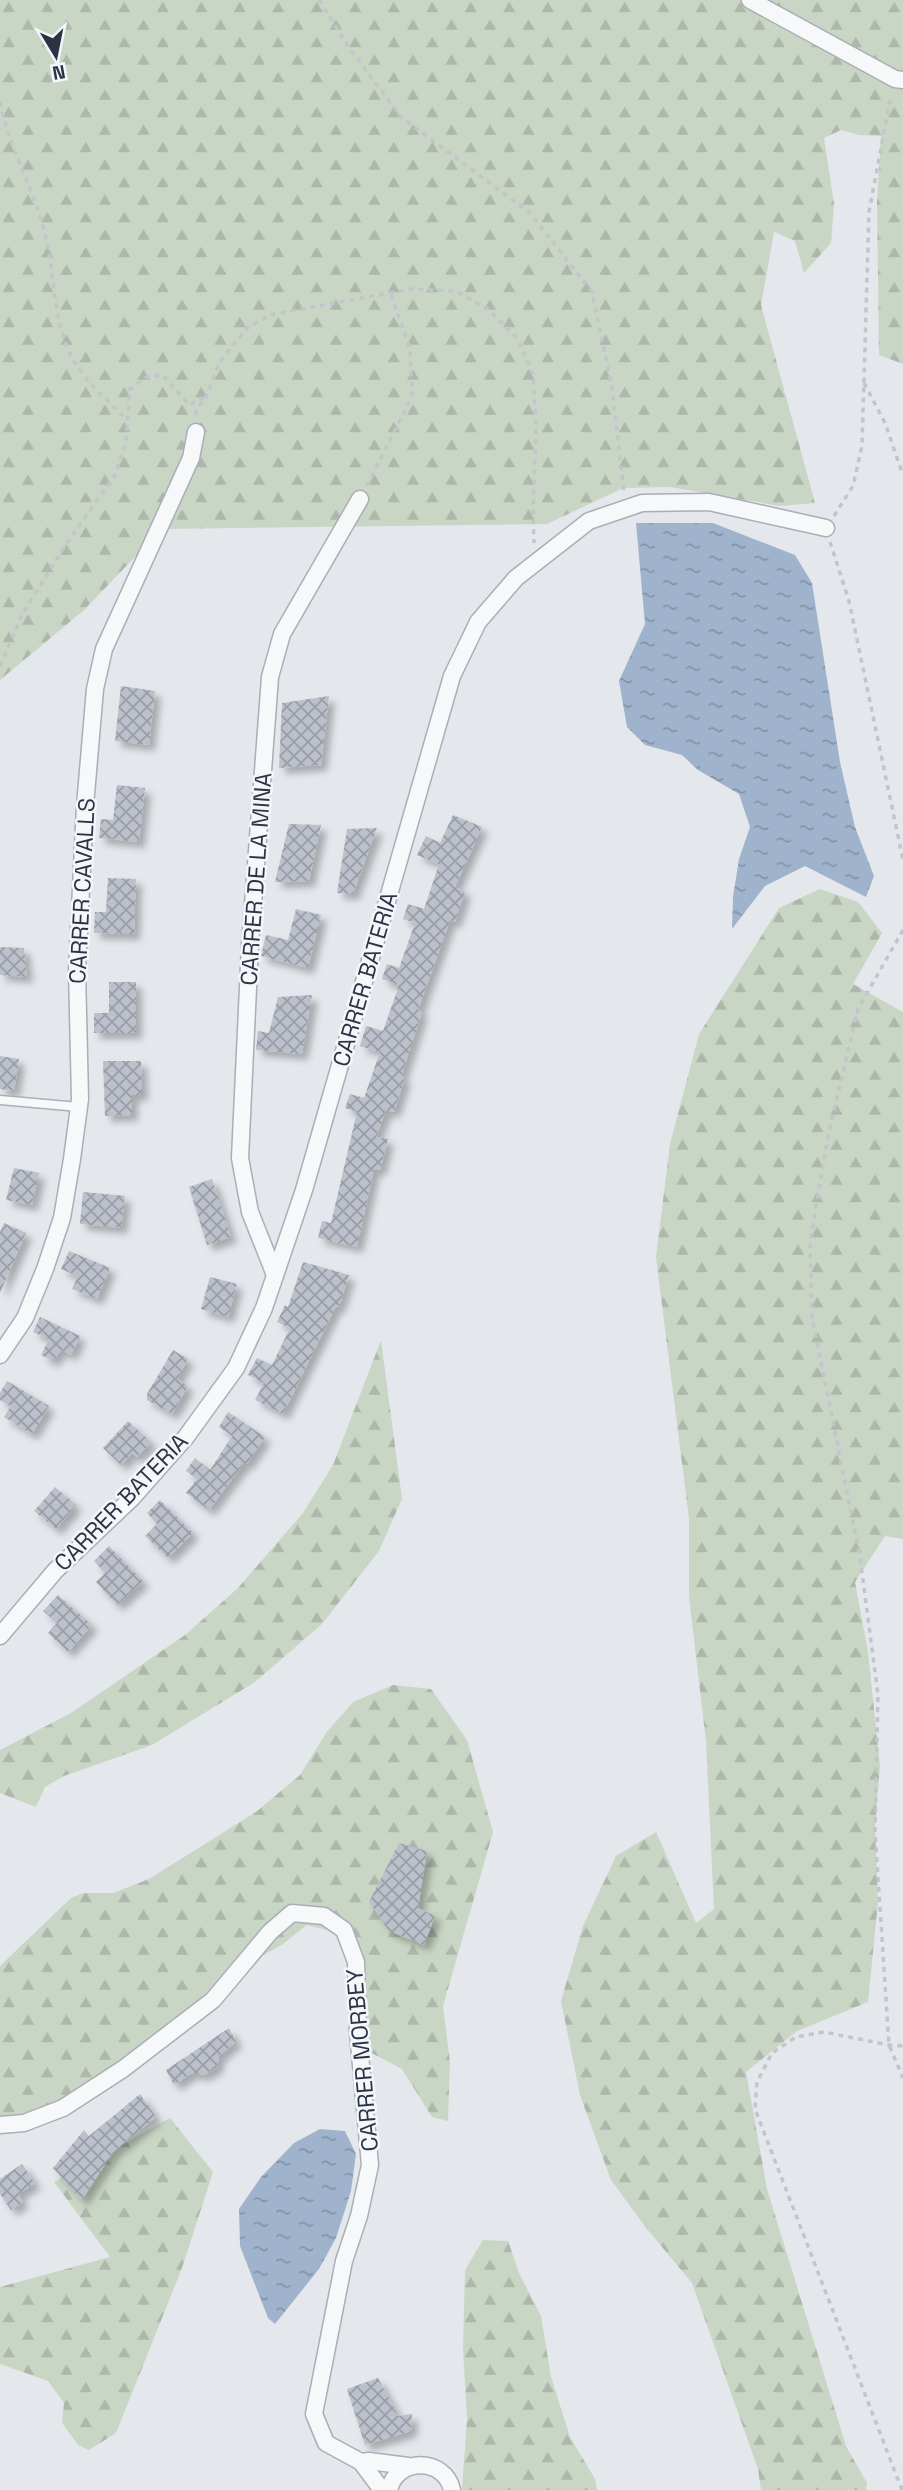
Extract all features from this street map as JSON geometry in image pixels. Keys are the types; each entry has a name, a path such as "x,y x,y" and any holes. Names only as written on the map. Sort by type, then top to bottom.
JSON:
{"street":[{"path":"750,0 899,79"},
{"name":"CARRER CAVALLS","path":"0,1355 25,1318 62,1218 79,1107 77,970 85,806 95,690 104,649 191,458 196,432"},
{"name":"CARRER DE LA MINA","path":"275,1275 250,1212 240,1158 250,945 271,677 282,634 360,499"},
{"name":"CARRER BATERIA","path":"0,1636 55,1572 132,1499 186,1437 236,1368 264,1308 304,1190 452,676 478,622 516,578 589,520 642,503 709,502 826,528"},
{"name":"CARRER MORBEY","path":"0,2125 24,2123 63,2108 123,2069 213,2000 270,1932 292,1913 324,1916 344,1930 356,1962 358,2032 370,2165 359,2216 344,2261 314,2414 326,2443 361,2462 382,2490"},
{"name":"CARRER MORBEY","path":"361,2462 408,2466 421,2464 433,2467 444,2474 452,2490"},
{"path":"389,2490 397,2473 408,2466"}],"lane":[{"path":"0,1100 79,1107"}],"path":[{"path":"319,0 348,46 401,117 530,213 592,292 612,388 626,508"},
{"path":"899,79 869,212 862,446 853,486 826,528 849,601 903,860"},
{"path":"0,102 4,123 45,233 55,299 74,361 127,419"},
{"path":"196,432 196,410 206,397 219,363 246,329 269,315 411,289 456,291 488,309 517,338 533,374 536,427 533,540 541,558"},
{"path":"360,499 412,396 410,349 390,292"},
{"path":"0,666 23,613 65,545 115,475 126,442 130,389 147,377 163,375 188,404 206,397"},
{"path":"863,382 884,423 903,475"},
{"path":"903,930 858,1009 828,1136 810,1243 812,1317 860,1557 877,1695 875,1831 889,2045 903,2078"},
{"path":"902,2490 755,2109 757,2082 772,2053 796,2037 824,2032 903,2046"}],"green space":[{"path":"0,0 903,0 903,364 879,355 877,202 881,136 859,135 841,130 824,138 834,204 831,243 804,273 795,241 774,232 761,305 815,503 780,506 670,487 623,488 547,524 162,529 83,611 0,680"},
{"path":"820,889 858,902 882,933 853,984 903,1012 903,1539 885,1536 855,1582 868,1652 880,1766 875,1826 878,1902 868,2002 797,2031 746,2072 767,2189 846,2446 867,2483 866,2490 761,2490 758,2469 692,2283 611,2180 580,2095 561,2001 583,1926 616,1856 656,1832 696,1923 714,1909 706,1741 689,1597 689,1519 656,1257 670,1144 699,1034 779,908"},
{"path":"381,1340 402,1499 379,1551 322,1624 255,1682 152,1745 64,1776 45,1787 36,1807 0,1793 0,1750 71,1713 185,1635 238,1588 303,1513 333,1465"},
{"path":"393,1685 431,1689 467,1740 493,1832 443,2006 450,2062 448,2121 432,2117 402,2069 362,2048 355,1963 338,1933 307,1925 283,1944 234,1972 126,2060 28,2119 0,2118 0,1966 71,1898 83,1893 113,1893 149,1879 256,1812 300,1775 326,1733 353,1702"},
{"path":"170,2118 213,2172 182,2268 116,2433 89,2450 78,2445 62,2423 64,2403 48,2381 0,2364 0,2287 110,2257 54,2182"},
{"path":"483,2240 508,2241 519,2273 541,2316 551,2377 570,2437 595,2479 597,2490 462,2490 467,2419 463,2350 465,2270"}],"water":[{"path":"636,523 713,523 795,555 812,583 840,762 855,827 874,876 866,897 805,866 765,886 732,929 733,897 739,859 750,827 739,794 698,770 682,755 645,745 627,727 619,681 645,624"},
{"path":"320,2129 345,2131 356,2154 351,2191 336,2238 319,2269 275,2324 268,2318 240,2246 239,2209 261,2177 294,2143"}],"building":[{"path":"121,686 155,691 149,745 115,741"},
{"path":"329,696 321,765 279,768 282,703"},
{"path":"117,785 145,788 139,842 99,838 101,819 113,820"},
{"path":"453,815 482,827 455,887 465,891 455,922 450,920 418,1010 422,1012 401,1077 405,1078 394,1112 386,1110 376,1137 388,1139 380,1170 374,1169 357,1247 318,1238 322,1221 331,1223 357,1112 345,1108 350,1094 364,1098 380,1052 360,1046 366,1026 383,1031 399,991 399,985 382,979 387,964 399,968 415,923 403,919 408,904 424,909 439,864 417,855 426,836 440,843"},
{"path":"289,824 321,825 309,881 275,882"},
{"path":"377,828 353,894 337,893 347,829"},
{"path":"108,878 136,879 134,934 94,933 95,912 106,912"},
{"path":"296,909 321,915 308,968 261,956 266,935 288,940"},
{"path":"0,947 24,948 27,977 0,975"},
{"path":"109,982 136,982 136,1033 94,1033 94,1013 109,1013"},
{"path":"312,995 302,1054 256,1050 258,1031 269,1033 278,997"},
{"path":"0,1056 19,1059 14,1091 0,1089"},
{"path":"103,1061 141,1061 142,1095 132,1095 132,1115 105,1116"},
{"path":"14,1168 39,1173 32,1205 6,1200"},
{"path":"212,1179 231,1237 207,1245 189,1187"},
{"path":"83,1192 125,1196 121,1228 80,1224"},
{"path":"4,1223 26,1233 0,1293 0,1232"},
{"path":"69,1251 110,1268 97,1299 72,1289 78,1276 61,1269"},
{"path":"303,1262 349,1275 339,1307 336,1306 283,1414 255,1400 264,1383 248,1375 257,1358 272,1365 290,1328 277,1322 285,1305 288,1307"},
{"path":"210,1277 237,1284 228,1317 201,1309"},
{"path":"40,1317 80,1336 71,1355 61,1350 53,1361 41,1355 49,1339 33,1332"},
{"path":"173,1350 188,1359 177,1379 188,1386 172,1414 147,1400 147,1394"},
{"path":"7,1381 49,1406 32,1434 4,1417 11,1406 0,1400 0,1393"},
{"path":"228,1412 265,1437 247,1464 244,1463 209,1510 186,1493 197,1479 186,1471 195,1458 210,1470 232,1436 219,1427"},
{"path":"128,1421 151,1442 137,1457 132,1453 121,1465 103,1448"},
{"path":"55,1487 76,1505 56,1529 34,1511"},
{"path":"160,1500 193,1533 168,1558 145,1536 157,1524 147,1513"},
{"path":"109,1546 143,1581 117,1605 96,1582 105,1573 94,1561"},
{"path":"58,1595 92,1625 68,1652 48,1633 57,1623 43,1611"},
{"path":"399,1843 427,1851 418,1908 435,1916 424,1945 389,1931 369,1902"},
{"path":"229,2028 236,2042 219,2056 217,2067 204,2075 192,2073 174,2085 166,2070"},
{"path":"140,2094 156,2117 113,2152 82,2200 53,2168 84,2130 89,2136"},
{"path":"22,2164 35,2183 18,2194 23,2202 11,2210 0,2194 0,2179"},
{"path":"378,2378 398,2416 412,2414 411,2431 365,2445 347,2389"}]}
